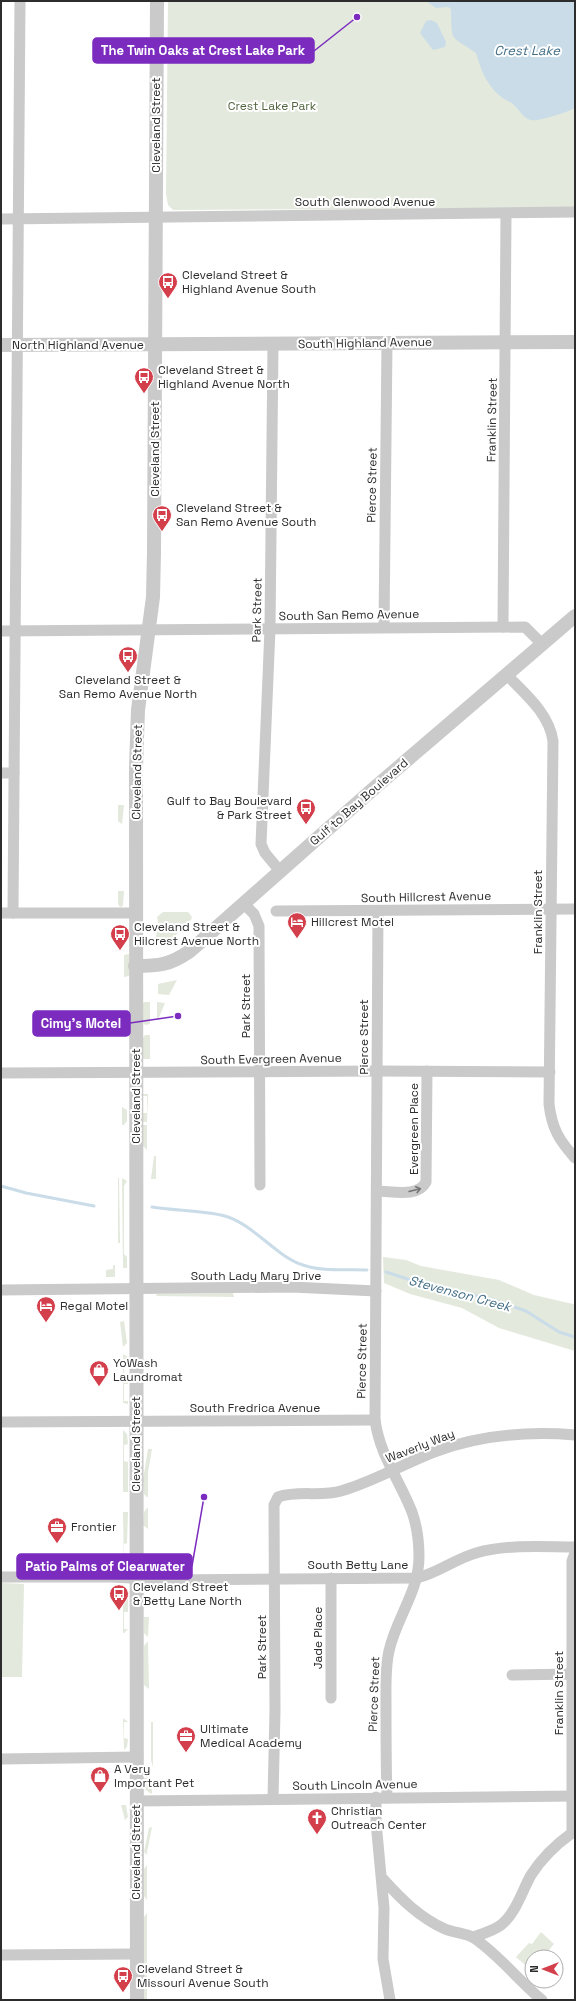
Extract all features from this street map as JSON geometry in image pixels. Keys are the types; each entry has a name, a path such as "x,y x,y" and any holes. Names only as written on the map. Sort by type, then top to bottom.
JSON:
{"street":[{"path":"13,913 20,1"},
{"name":"Cleveland Street","path":"137,2000 136,768 138,710 153,597 157,1"},
{"name":"South Glenwood Avenue","path":"1,219 575,212"},
{"name":"Franklin Street","path":"503,627 506,214"},
{"name":"South Highland Avenue","path":"155,344 575,342"},
{"name":"Pierce Street","path":"384,627 387,343"},
{"name":"North Highland Avenue","path":"1,345 155,344"},
{"name":"Park Street","path":"273,344 270,629 261,844 265,853 280,871"},
{"name":"Gulf to Bay Boulevard","path":"135,966 160,966 176,962 190,952 280,871 506,674 575,616"},
{"name":"South San Remo Avenue","path":"1,631 525,627 542,644"},
{"name":"Franklin Street","path":"506,674 541,712 551,728 553,741 550,1072 551,1121 556,1135 575,1158"},
{"path":"1,773 14,773"},
{"name":"Park Street","path":"244,904 254,914 259,926 260,1185"},
{"name":"South Hillcrest Avenue","path":"276,911 575,909"},
{"name":"Pierce Street","path":"378,911 375,1420 377,1438 412,1513 418,1535 419,1558 417,1578 412,1596 395,1630 388,1652 382,1797 376,1822 383,1879 383,1959 390,2000"},
{"path":"1,913 136,913"},
{"name":"South Evergreen Avenue","path":"1,1073 377,1071 550,1072"},
{"name":"Evergreen Place","path":"376,1192 416,1192 423,1188 426,1182 427,1071"},
{"name":"South Lady Mary Drive","path":"1,1290 375,1285"},
{"name":"South Fredrica Avenue","path":"1,1422 375,1420"},
{"name":"Waverly Way","path":"278,1497 287,1494 340,1492 435,1452 472,1441 517,1434 546,1433 575,1435"},
{"name":"Park Street","path":"273,1799 275,1711 274,1505 278,1497"},
{"name":"South Betty Lane","path":"1,1577 136,1578 167,1580 417,1578 432,1574 459,1559 492,1549 575,1547"},
{"name":"Franklin Street","path":"573,1834 574,1674 572,1561 575,1553"},
{"name":"Jade Place","path":"330,1698 331,1578"},
{"path":"512,1675 574,1674"},
{"path":"1,1759 136,1757"},
{"name":"South Lincoln Avenue","path":"136,1801 573,1796"},
{"path":"473,1937 488,1932 501,1925 510,1914 531,1875 543,1858 556,1844 573,1834"},
{"path":"383,1879 401,1899 421,1916 445,1929 473,1937 542,2000"},
{"path":"1,1955 137,1954"}],"green space":[{"name":"Crest Lake Park","path":"168,1 575,1 575,208 173,210 168,205 166,194"},
{"path":"118,805 124,805 122,824 118,821"},
{"path":"118,891 124,891 123,906 120,907 118,904"},
{"path":"163,912 188,912 192,917 191,920 187,922 186,929 178,933 168,943 164,944 156,938 158,922 157,917"},
{"path":"129,954 129,976 124,977 124,955"},
{"path":"177,980 169,995 158,994 158,984"},
{"path":"144,1002 150,1002 150,1024 145,1025 142,1021 141,1006"},
{"path":"157,1002 165,1003 158,1020 157,1020"},
{"path":"145,1035 150,1035 150,1059 142,1059 142,1039"},
{"path":"143,1094 148,1094 147,1122 143,1122 143,1113 147,1113 147,1096 143,1096"},
{"path":"122,1107 127,1110 127,1121 124,1125 122,1125"},
{"path":"143,1125 147,1125 147,1150 143,1146"},
{"path":"154,1156 156,1156 156,1179 151,1179"},
{"path":"119,1178 120,1243 118,1243"},
{"path":"122,1178 127,1181 124,1186 124,1254 127,1257 127,1268 123,1268"},
{"path":"383,1257 406,1260 421,1266 499,1280 534,1295 573,1304 575,1305 575,1351 499,1328 462,1308 410,1294 384,1283"},
{"path":"113,1265 115,1265 115,1277 106,1277 106,1270 113,1269"},
{"path":"233,1293 234,1297 156,1296 157,1294"},
{"path":"124,1321 127,1343 123,1347 120,1322"},
{"path":"123,1354 128,1357 128,1365 124,1365 124,1380 128,1380 128,1384 124,1384 124,1401 128,1401 128,1404 123,1403"},
{"path":"123,1430 127,1434 128,1444 124,1445 124,1461 128,1462 128,1492 123,1492"},
{"path":"148,1449 152,1449 148,1472 147,1497 144,1494 143,1480"},
{"path":"147,1508 148,1529 143,1525 144,1512"},
{"path":"123,1512 128,1512 127,1543 124,1544 124,1560 128,1561 124,1571"},
{"path":"2,1583 24,1584 22,1677 1,1677"},
{"path":"123,1599 128,1599 128,1612 124,1612 124,1629 128,1629 124,1633 123,1633"},
{"path":"144,1617 149,1617 148,1637 144,1633"},
{"path":"147,1642 149,1689 144,1685 144,1646"},
{"path":"123,1718 128,1722 124,1722 124,1738 128,1739 127,1747 124,1750"},
{"path":"151,1722 153,1722 153,1767 151,1760"},
{"path":"151,1777 151,1794 145,1789 144,1778"},
{"path":"121,1805 126,1805 128,1817 125,1820"},
{"path":"152,1827 147,1855 144,1852 149,1828"},
{"path":"147,1865 147,1900 144,1896 144,1869"},
{"path":"147,1913 147,2000 144,2000 144,1917"},
{"path":"541,1932 554,1944 550,1949 524,1949 524,1964 516,1957 529,1943 532,1944"}],"water":[{"name":"Crest Lake","path":"426,1 575,1 575,108 539,120 531,120 526,118 515,106 491,87 482,71 476,53 456,40 452,33 451,9 448,7 436,8"},
{"path":"431,20 437,23 446,42 445,47 433,50 420,33 426,21"}],"waterway":[{"name":"Stevenson Creek","path":"1,1186 26,1193 94,1206"},
{"name":"Stevenson Creek","path":"152,1207 211,1213 228,1217 248,1228 284,1256 303,1265 318,1269 367,1270"},
{"name":"Stevenson Creek","path":"386,1272 423,1284 491,1299 526,1311 559,1332 575,1337"}],"place":[{"name":"The Twin Oaks at Crest Lake Park","path":"357,17"},
{"name":"Cleveland Street & Highland Avenue South","path":"168,299"},
{"name":"Cleveland Street & Highland Avenue North","path":"144,394"},
{"name":"Cleveland Street & San Remo Avenue South","path":"162,532"},
{"name":"Cleveland Street & San Remo Avenue North","path":"128,673"},
{"name":"Gulf to Bay Boulevard & Park Street","path":"306,825"},
{"name":"Hillcrest Motel","path":"297,939"},
{"name":"Cleveland Street & Hilcrest Avenue North","path":"120,951"},
{"name":"Cimy's Motel","path":"178,1016"},
{"name":"Regal Motel","path":"46,1323"},
{"name":"YoWash Laundromat","path":"99,1387"},
{"name":"Patio Palms of Clearwater","path":"204,1497"},
{"name":"Frontier","path":"57,1544"},
{"name":"Cleveland Street & Betty Lane North","path":"119,1611"},
{"name":"Ultimate Medical Academy","path":"186,1753"},
{"name":"A Very Important Pet","path":"100,1793"},
{"name":"Christian Outreach Center","path":"317,1835"},
{"name":"Cleveland Street & Missouri Avenue South","path":"123,1993"}]}
